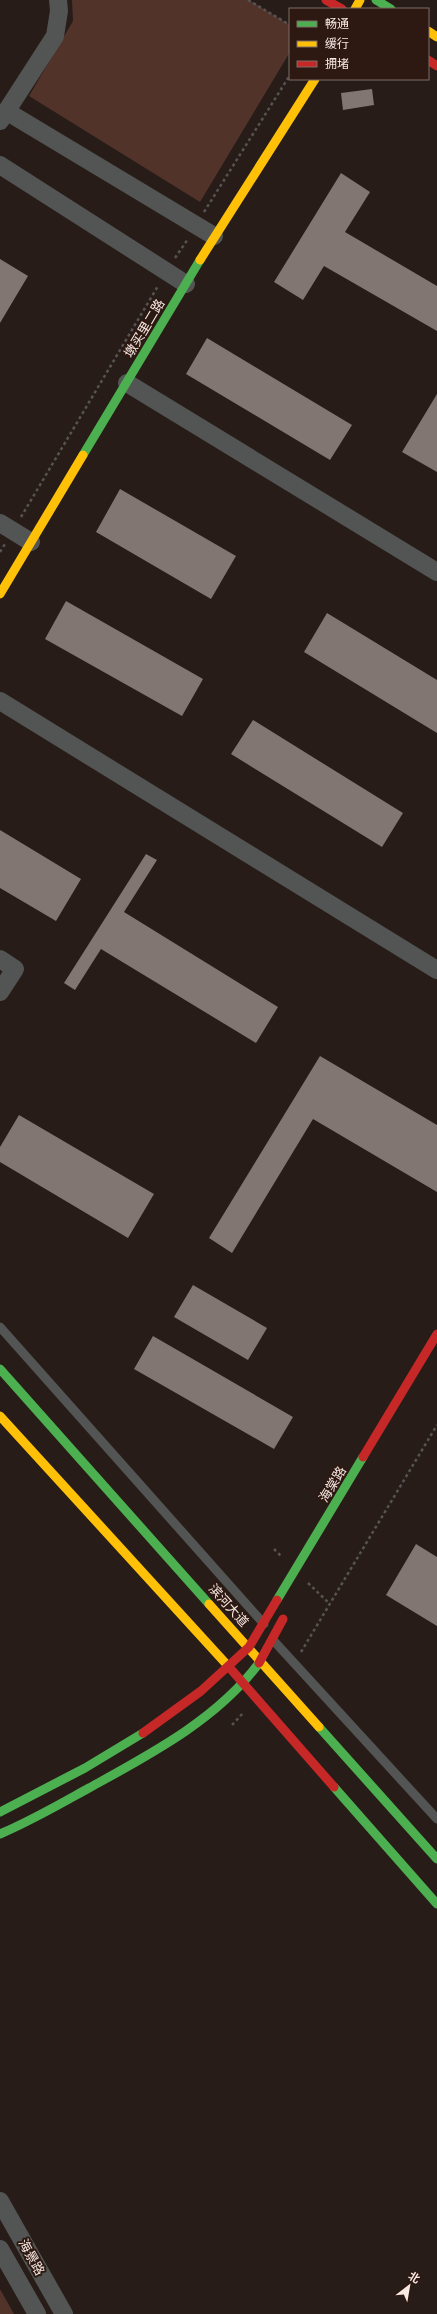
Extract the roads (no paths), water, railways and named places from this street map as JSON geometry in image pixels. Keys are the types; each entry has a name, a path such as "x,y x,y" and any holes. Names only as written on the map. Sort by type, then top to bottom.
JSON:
{"street":[{"path":"58,0 59,11 55,36 3,116 214,236"},
{"path":"326,0 340,8"},
{"path":"376,0 389,8"},
{"name":"墩买里二路","path":"0,594 214,236 314,80"},
{"path":"0,164 186,284"},
{"path":"127,383 437,572"},
{"path":"6,527 31,542"},
{"path":"0,701 437,970"},
{"path":"0,959 16,969 0,992"},
{"name":"海棠路","path":"0,1812 112,1752 176,1710 228,1668 249,1647 437,1334"},
{"name":"滨河大道","path":"0,1369 437,1859"},
{"path":"0,1416 244,1684 437,1904"},
{"path":"0,1834 23,1824 133,1764 192,1726 244,1684 261,1662 272,1638 289,1610"},
{"name":"海景路","path":"0,2201 64,2314"},
{"name":"海景路","path":"0,2249 36,2314"}],"lane":[{"path":"0,1327 264,1624 272,1638 294,1663 437,1819"}]}
